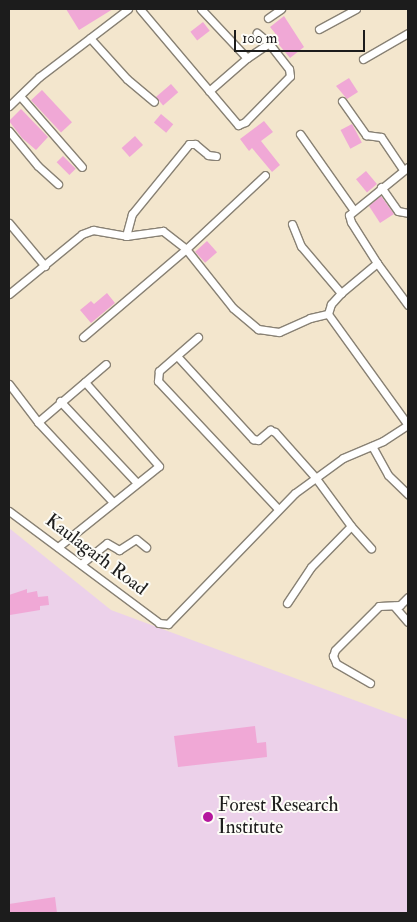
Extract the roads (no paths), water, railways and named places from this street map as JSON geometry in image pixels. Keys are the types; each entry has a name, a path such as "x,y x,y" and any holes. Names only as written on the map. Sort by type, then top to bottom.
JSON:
{"street":[{"path":"9,106 39,77 128,9"},
{"path":"140,9 238,125 245,122 290,76 288,69 269,43 257,32"},
{"path":"202,9 247,58"},
{"path":"268,18 281,9"},
{"path":"319,29 356,9"},
{"path":"363,58 408,33"},
{"path":"90,38 127,79 154,102"},
{"path":"209,91 247,58 269,43"},
{"path":"20,96 82,167"},
{"path":"342,101 366,135 381,137 406,168 353,209 350,215 351,222 377,263 408,304"},
{"path":"9,131 38,166 58,184"},
{"path":"300,134 353,209"},
{"path":"126,236 132,214 189,144 195,144 208,154 216,156"},
{"path":"82,337 186,248 265,175"},
{"path":"381,187 398,211 408,213"},
{"path":"9,223 45,266"},
{"path":"292,224 301,246 342,293"},
{"path":"9,294 74,240 88,232 101,230 126,236 163,231 186,248 234,308 258,329 279,332 310,318 328,314"},
{"path":"328,314 331,304 377,263"},
{"path":"198,337 159,371 158,381 278,509 315,477 344,458 372,446 408,425 328,314"},
{"path":"177,356 253,439 258,440 272,430 315,477 351,526 371,548"},
{"path":"38,422 60,401 106,364"},
{"path":"58,547 112,501 157,469 158,464 85,382"},
{"path":"9,384 38,422 112,501"},
{"path":"60,401 138,483"},
{"path":"372,446 388,474 408,494"},
{"name":"Kaulagarh Road","path":"9,511 164,624 172,621 278,509"},
{"path":"287,603 311,567 351,526"},
{"path":"81,564 107,543 120,550 136,539 146,547"},
{"path":"370,684 336,664 333,656 335,650 380,606 400,605 408,597"},
{"path":"394,606 408,622"}],"place":[{"name":"Forest Research Institute","path":"208,817"}]}
